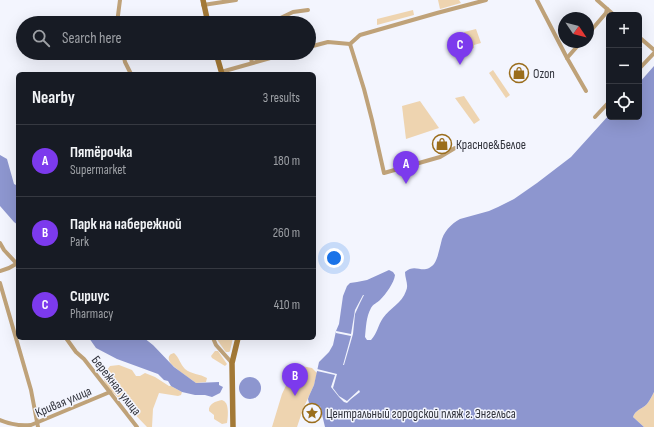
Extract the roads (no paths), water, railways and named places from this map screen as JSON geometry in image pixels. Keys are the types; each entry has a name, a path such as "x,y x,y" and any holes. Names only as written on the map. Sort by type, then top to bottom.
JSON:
{"main road":[{"path":"203,3 206,16"},
{"path":"218,60 222,72"},
{"path":"233,427 232,363 238,340"}],"street":[{"path":"117,16 120,0"},
{"path":"203,3 236,0"},
{"path":"316,45 328,42 350,44 360,35 486,0"},
{"path":"537,0 586,91"},
{"path":"597,0 610,12"},
{"path":"594,27 606,13 607,9"},
{"path":"285,16 293,12 308,10"},
{"path":"642,40 654,51 642,65"},
{"path":"350,44 372,120 384,172 440,157 455,148"},
{"path":"568,58 576,48"},
{"path":"125,60 130,72"},
{"path":"225,72 263,60"},
{"path":"595,117 606,105"},
{"path":"0,244 16,263"},
{"path":"0,271 16,264"},
{"path":"0,283 16,338"},
{"path":"17,340 31,390 37,425"},
{"name":"Бережная улица","path":"67,340 137,427"},
{"path":"214,340 216,345 232,363"},
{"name":"Кривая улица","path":"0,420 26,426 37,425 110,392"}],"water":[{"path":"654,66 654,392 647,404 637,411 633,417 644,427 325,427 320,406 311,405 308,399 314,385 319,362 329,352 333,345 339,324 343,296 347,286 350,283 367,280 389,270 395,275 387,292 373,305 369,311 366,322 365,337 367,340 371,340 383,318 399,302 407,289 405,272 413,268 426,269 434,264 442,239 454,223 460,219 489,211 514,199 571,157 606,118 606,120 642,120 642,80"},
{"path":"0,155 7,159 14,184 16,185 16,224 0,206"},
{"path":"90,340 147,340 174,367 196,383 219,382 219,385 223,387 220,393 212,397 182,392 171,386 168,381 164,380 158,374 117,359 96,348"},
{"path":"250,377 258,380 261,388 258,396 250,399 242,396 239,388 242,380"}],"place":[{"name":"Сириус","path":"460,65"},
{"name":"Ozon","path":"519,73"},
{"name":"Красное&Белое","path":"442,144"},
{"name":"Пятёрочка","path":"406,184"},
{"name":"Парк на набережной","path":"295,396"},
{"name":"Центральный городской пляж г. Энгельса","path":"312,413"}]}
